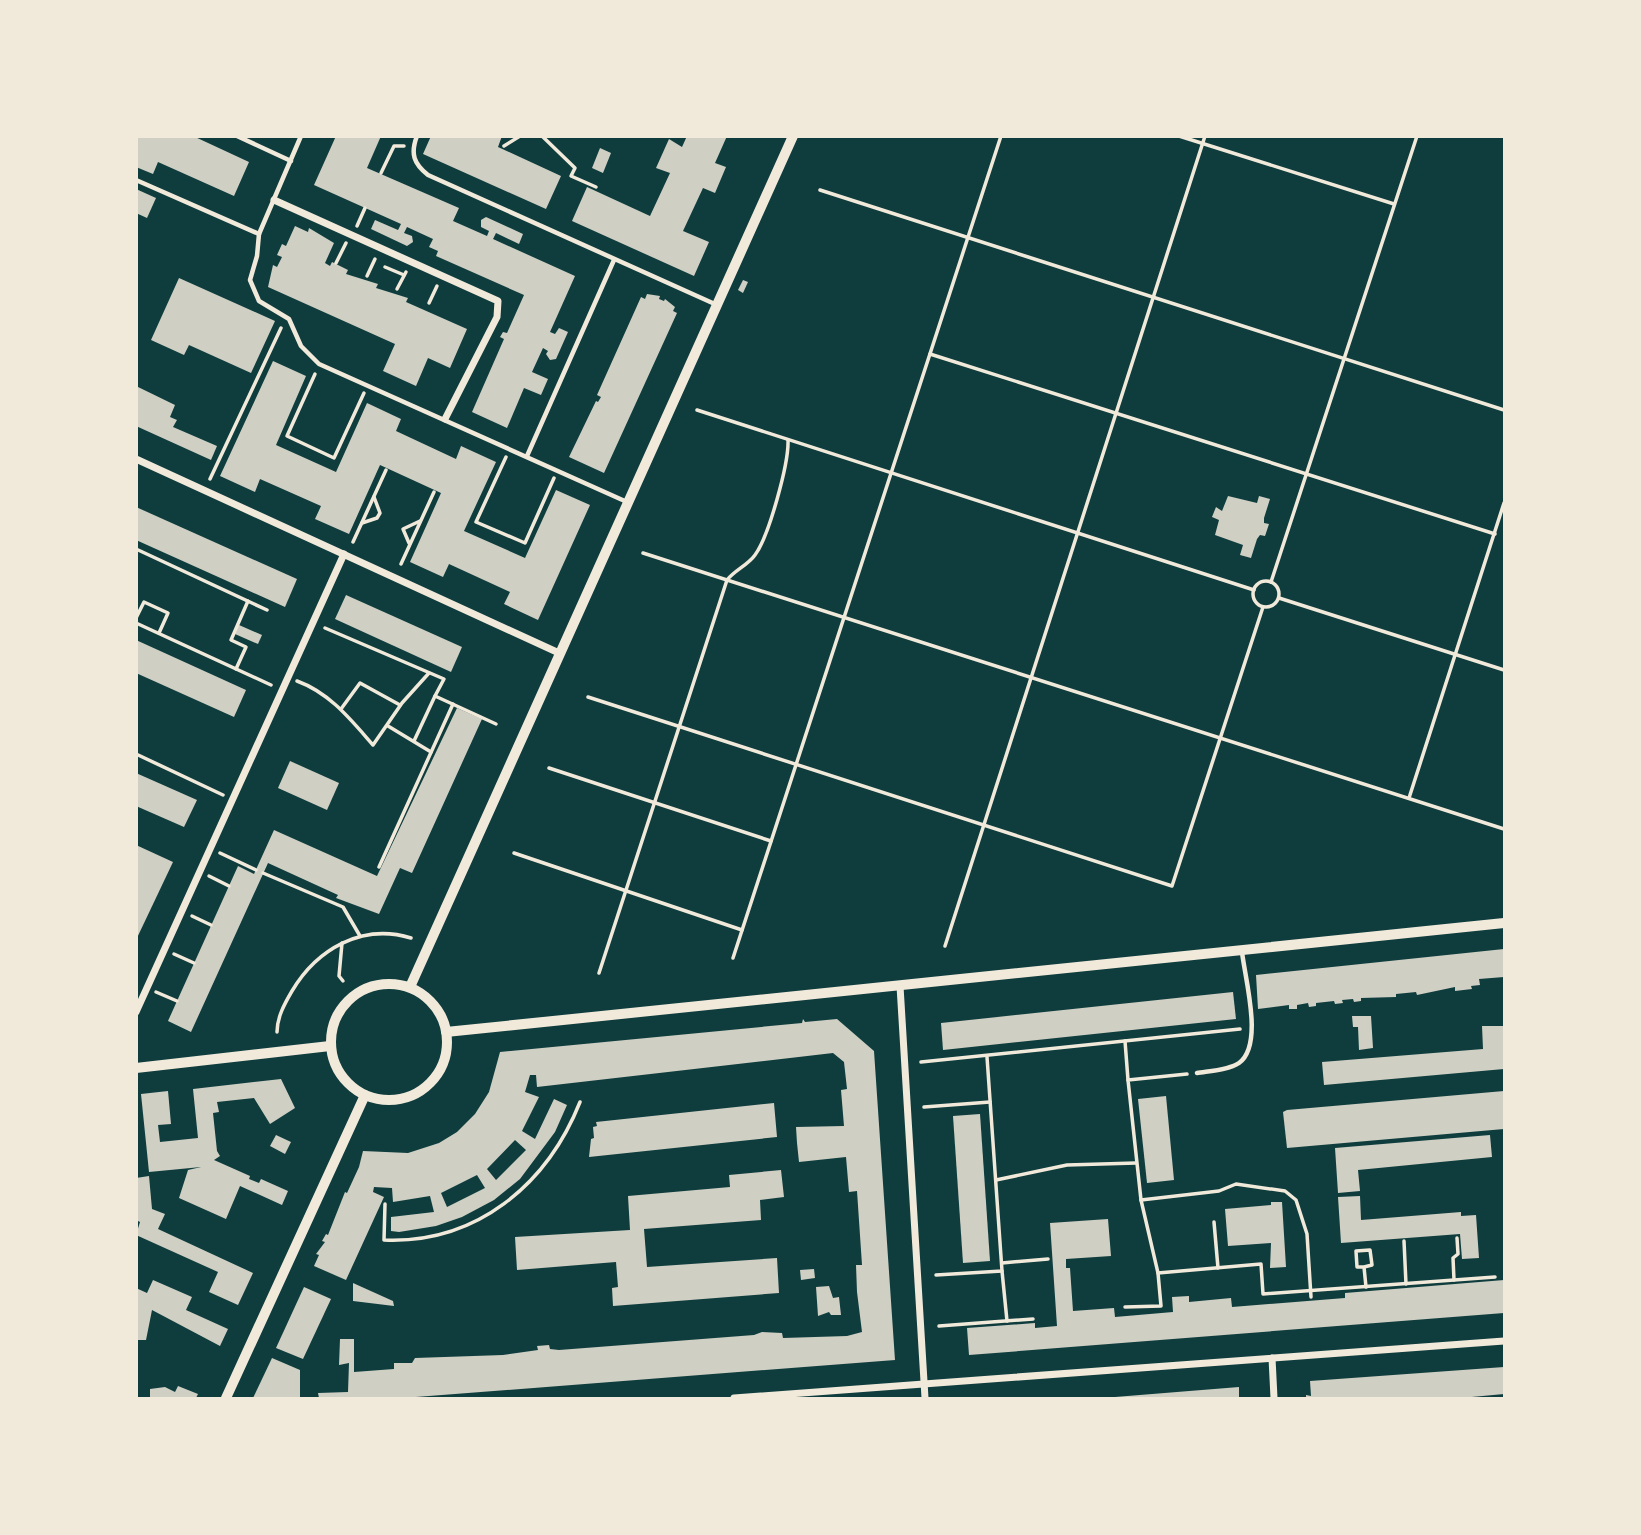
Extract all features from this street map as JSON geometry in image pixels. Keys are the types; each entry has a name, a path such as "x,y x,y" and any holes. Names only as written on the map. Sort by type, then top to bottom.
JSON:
{"street":[{"path":"410,988 793,136"},
{"path":"274,200 498,301 497,317 445,419"},
{"path":"136,459 559,653"},
{"path":"136,1012 212,850 344,554"},
{"path":"446,1032 1504,923"},
{"path":"388,983 410,988 437,1008 446,1032 443,1063 437,1074 419,1091 396,1100 365,1095 344,1080 334,1064 330,1046 336,1018 353,996 369,987 388,983"},
{"path":"900,986 925,1398"},
{"path":"136,1068 330,1046"},
{"path":"226,1398 365,1095"},
{"path":"734,1398 1504,1341"},
{"path":"1272,1358 1274,1398"}],"lane":[{"path":"237,136 291,161"},
{"path":"302,136 259,234 257,256 250,281 259,300 283,312 302,345 319,364 628,502"},
{"path":"417,136 413,146 416,165 428,175 717,305"},
{"path":"136,180 259,234"},
{"path":"527,456 614,260"},
{"path":"1197,1073 1237,1065 1246,1057 1253,1027 1242,951"}],"path":[{"path":"504,146 520,136"},
{"path":"542,136 575,168 571,176 596,187"},
{"path":"733,958 1000,136"},
{"path":"1179,136 1395,204"},
{"path":"944,946 1205,136"},
{"path":"1271,582 1417,136"},
{"path":"381,173 394,146 413,146"},
{"path":"820,190 1504,410"},
{"path":"336,263 365,208"},
{"path":"367,276 380,248"},
{"path":"397,289 411,262"},
{"path":"385,267 404,275"},
{"path":"429,303 441,276"},
{"path":"205,490 280,328 293,327"},
{"path":"930,354 1495,534"},
{"path":"319,364 287,436 334,458 368,385"},
{"path":"697,410 1254,590"},
{"path":"599,973 727,580 736,569 750,560 761,543 785,468 788,440"},
{"path":"510,448 476,522 525,543 557,470"},
{"path":"353,542 386,470"},
{"path":"401,564 433,492"},
{"path":"361,523 377,519 380,513 374,497"},
{"path":"1409,798 1504,503"},
{"path":"410,544 403,529 420,521"},
{"path":"136,549 267,610"},
{"path":"643,554 1504,829"},
{"path":"1263,581 1271,582 1279,590 1279,598 1275,605 1263,607 1256,602 1254,590 1263,581"},
{"path":"1279,598 1504,670"},
{"path":"236,668 246,647 231,640 248,601"},
{"path":"159,633 168,613 144,602 136,620 159,633 283,690"},
{"path":"588,697 1172,886 1263,607"},
{"path":"314,622 444,679 414,741"},
{"path":"289,678 312,686 341,709 373,745 400,705 429,673"},
{"path":"341,709 360,683 400,705"},
{"path":"435,696 496,724"},
{"path":"379,867 453,704"},
{"path":"388,726 432,752"},
{"path":"136,754 234,800"},
{"path":"549,768 771,841"},
{"path":"212,850 256,870"},
{"path":"514,853 742,930"},
{"path":"201,873 229,886"},
{"path":"263,873 342,907 360,936"},
{"path":"183,912 211,925"},
{"path":"278,1032 284,1005 303,972 342,943 360,936 393,932 411,937"},
{"path":"342,943 340,976 343,981"},
{"path":"166,950 194,963"},
{"path":"148,988 177,1001"},
{"path":"921,1062 1253,1027"},
{"path":"1125,1041 1141,1200 1158,1273 1161,1306 1125,1307"},
{"path":"987,1057 1007,1321"},
{"path":"1128,1080 1197,1073"},
{"path":"385,1204 384,1240 437,1236 487,1217 522,1190 552,1156 580,1102"},
{"path":"924,1107 990,1102"},
{"path":"996,1180 1067,1165 1137,1163"},
{"path":"1141,1200 1219,1191 1236,1184 1285,1191 1296,1200 1307,1234 1311,1294"},
{"path":"1214,1222 1218,1268"},
{"path":"1454,1280 1453,1258 1458,1254 1457,1238"},
{"path":"1404,1241 1406,1284"},
{"path":"1370,1250 1371,1265 1364,1267 1357,1267 1356,1251 1370,1250"},
{"path":"1002,1263 1048,1259"},
{"path":"1158,1273 1261,1264 1263,1294 1311,1294 1495,1277"},
{"path":"1364,1267 1366,1287"},
{"path":"936,1275 1002,1270"},
{"path":"939,1326 1032,1319"}],"building":[{"path":"136,136 193,136 249,162 234,196 158,162 153,174 136,167"},
{"path":"336,136 381,136 367,168 459,208 453,221 487,236 489,231 481,227 481,220 486,217 523,234 519,244 496,233 493,239 575,276 550,332 555,334 559,328 568,332 556,359 550,360 546,354 548,351 543,348 532,372 548,379 541,395 524,388 507,428 472,412 504,339 500,337 503,332 507,333 524,295 436,256 438,251 429,247 433,239 407,227 404,233 412,236 413,242 407,246 371,229 375,220 398,230 401,224 314,185"},
{"path":"431,136 502,136 498,147 561,176 546,209 423,154"},
{"path":"687,136 727,136 715,163 726,167 715,193 703,188 683,231 709,242 694,276 572,221 587,187 650,216 670,173 656,168 669,139 682,147"},
{"path":"600,148 611,153 603,173 592,168"},
{"path":"136,189 156,198 147,218 136,213"},
{"path":"295,226 308,232 309,228 334,243 325,263 330,266 332,262 348,270 346,274 378,284 376,288 408,298 406,302 467,329 450,368 428,358 416,386 383,371 395,344 268,287 273,265 277,267 282,257 277,255 282,244 286,246"},
{"path":"179,278 275,321 251,373 189,345 184,355 151,340"},
{"path":"743,280 748,282 743,293 738,290"},
{"path":"647,294 660,296 659,299 664,301 665,299 675,307 673,311 677,313 604,473 569,457 596,401 601,397 597,395 641,297 645,299"},
{"path":"273,361 306,376 276,445 336,472 367,403 401,419 396,431 456,459 461,446 496,462 464,531 525,558 556,490 590,505 538,620 504,604 510,592 449,564 443,577 410,562 441,493 380,465 349,534 315,519 321,506 260,479 255,492 220,476"},
{"path":"136,386 175,405 170,417 177,420 173,427 217,446 211,460 136,426"},
{"path":"1228,496 1257,503 1259,496 1270,499 1264,518 1264,523 1269,524 1265,536 1260,535 1257,539 1251,558 1240,555 1243,545 1215,535 1219,520 1212,517 1216,507 1222,511"},
{"path":"136,507 297,579 285,607 136,540"},
{"path":"346,595 462,647 451,672 335,619"},
{"path":"239,625 262,635 258,644 235,634"},
{"path":"136,640 246,690 234,717 136,673"},
{"path":"457,708 482,719 412,873 400,868 379,914 336,898 338,895 268,863 191,1032 168,1021 238,866 254,874 274,830 377,876"},
{"path":"290,761 339,783 327,810 278,788"},
{"path":"136,773 197,800 184,827 136,806"},
{"path":"136,845 173,862 136,940"},
{"path":"1504,949 1504,977 1479,979 1480,985 1471,986 1472,989 1455,991 1455,987 1417,995 1416,992 1396,994 1396,997 1361,998 1361,1001 1354,1002 1353,999 1335,1004 1334,1001 1316,1003 1316,1006 1309,1007 1308,1003 1297,1005 1297,1009 1289,1009 1289,1005 1258,1009 1256,975"},
{"path":"1233,992 1236,1019 943,1050 941,1023"},
{"path":"1352,1016 1371,1016 1373,1048 1359,1050 1358,1027 1353,1027"},
{"path":"803,1019 805,1022 837,1019 874,1051 895,1360 403,1398 319,1398 318,1393 348,1392 349,1363 339,1365 340,1339 354,1339 354,1372 394,1369 394,1363 412,1363 415,1358 503,1355 538,1350 537,1346 549,1345 550,1349 559,1350 754,1335 762,1332 782,1333 783,1338 847,1336 862,1332 856,1265 862,1265 857,1191 849,1192 846,1157 799,1162 797,1143 796,1127 844,1126 841,1090 847,1089 844,1062 833,1053 537,1087 536,1075 530,1075 525,1092 539,1097 522,1131 535,1139 554,1099 567,1105 555,1132 520,1179 494,1200 462,1217 436,1226 399,1232 391,1231 391,1217 434,1212 430,1196 393,1202 392,1188 374,1187 373,1192 384,1197 346,1280 314,1266 319,1255 316,1254 325,1242 322,1241 326,1234 328,1235 345,1192 347,1193 359,1167 363,1151 408,1153 439,1143 457,1132 475,1114 489,1092 500,1052 802,1023","holes":["515,1140 526,1150 496,1180 487,1169","477,1175 485,1188 447,1207 441,1193"]},
{"path":"1482,1026 1504,1026 1504,1069 1324,1085 1322,1062 1483,1049"},
{"path":"281,1079 295,1108 270,1124 254,1098 217,1102 219,1112 213,1113 217,1151 220,1156 214,1160 250,1176 249,1179 259,1183 261,1179 288,1191 282,1205 240,1186 226,1219 179,1198 188,1170 201,1167 149,1172 141,1094 168,1091 171,1124 158,1125 160,1142 198,1138 193,1089"},
{"path":"1504,1091 1504,1129 1287,1148 1283,1112 1287,1110"},
{"path":"1166,1096 1174,1180 1147,1183 1138,1099"},
{"path":"774,1103 777,1137 589,1157 596,1122"},
{"path":"980,1114 990,1261 963,1263 953,1116"},
{"path":"276,1135 291,1142 285,1154 270,1146"},
{"path":"1490,1135 1492,1157 1358,1170 1360,1191 1338,1193 1335,1148"},
{"path":"781,1170 784,1197 760,1200 761,1220 644,1229 647,1267 777,1258 779,1293 613,1306 612,1288 618,1287 616,1262 517,1270 515,1237 630,1230 628,1196 730,1187 729,1175"},
{"path":"149,1176 152,1209 165,1214 158,1229 253,1273 238,1305 209,1292 218,1272 136,1235 140,1222 136,1220 136,1178"},
{"path":"1360,1196 1361,1220 1461,1212 1461,1216 1476,1215 1479,1258 1462,1259 1460,1234 1341,1243 1338,1197"},
{"path":"1271,1202 1282,1202 1286,1267 1270,1268 1271,1243 1228,1246 1225,1209 1271,1205"},
{"path":"1108,1219 1111,1256 1066,1259 1066,1268 1070,1268 1073,1311 1114,1308 1115,1317 1173,1312 1172,1297 1189,1296 1189,1302 1231,1298 1232,1307 1345,1298 1345,1293 1504,1280 1504,1313 969,1355 967,1328 1035,1323 1035,1328 1057,1326 1050,1223"},
{"path":"814,1269 815,1278 801,1280 800,1270"},
{"path":"153,1280 192,1297 186,1310 228,1329 220,1346 152,1310 146,1340 136,1340 136,1288 147,1293"},
{"path":"353,1283 393,1301 394,1306 353,1301"},
{"path":"829,1286 833,1298 839,1297 841,1315 831,1315 829,1312 818,1316 816,1287"},
{"path":"304,1287 331,1299 303,1359 276,1348"},
{"path":"272,1358 300,1370 300,1398 253,1398"},
{"path":"1504,1367 1504,1394 1461,1398 1306,1398 1306,1395 1311,1396 1310,1381"},
{"path":"178,1386 198,1394 196,1398 150,1398 150,1389 165,1387 175,1392"},
{"path":"1239,1387 1239,1398 1115,1398 1115,1397"}]}
